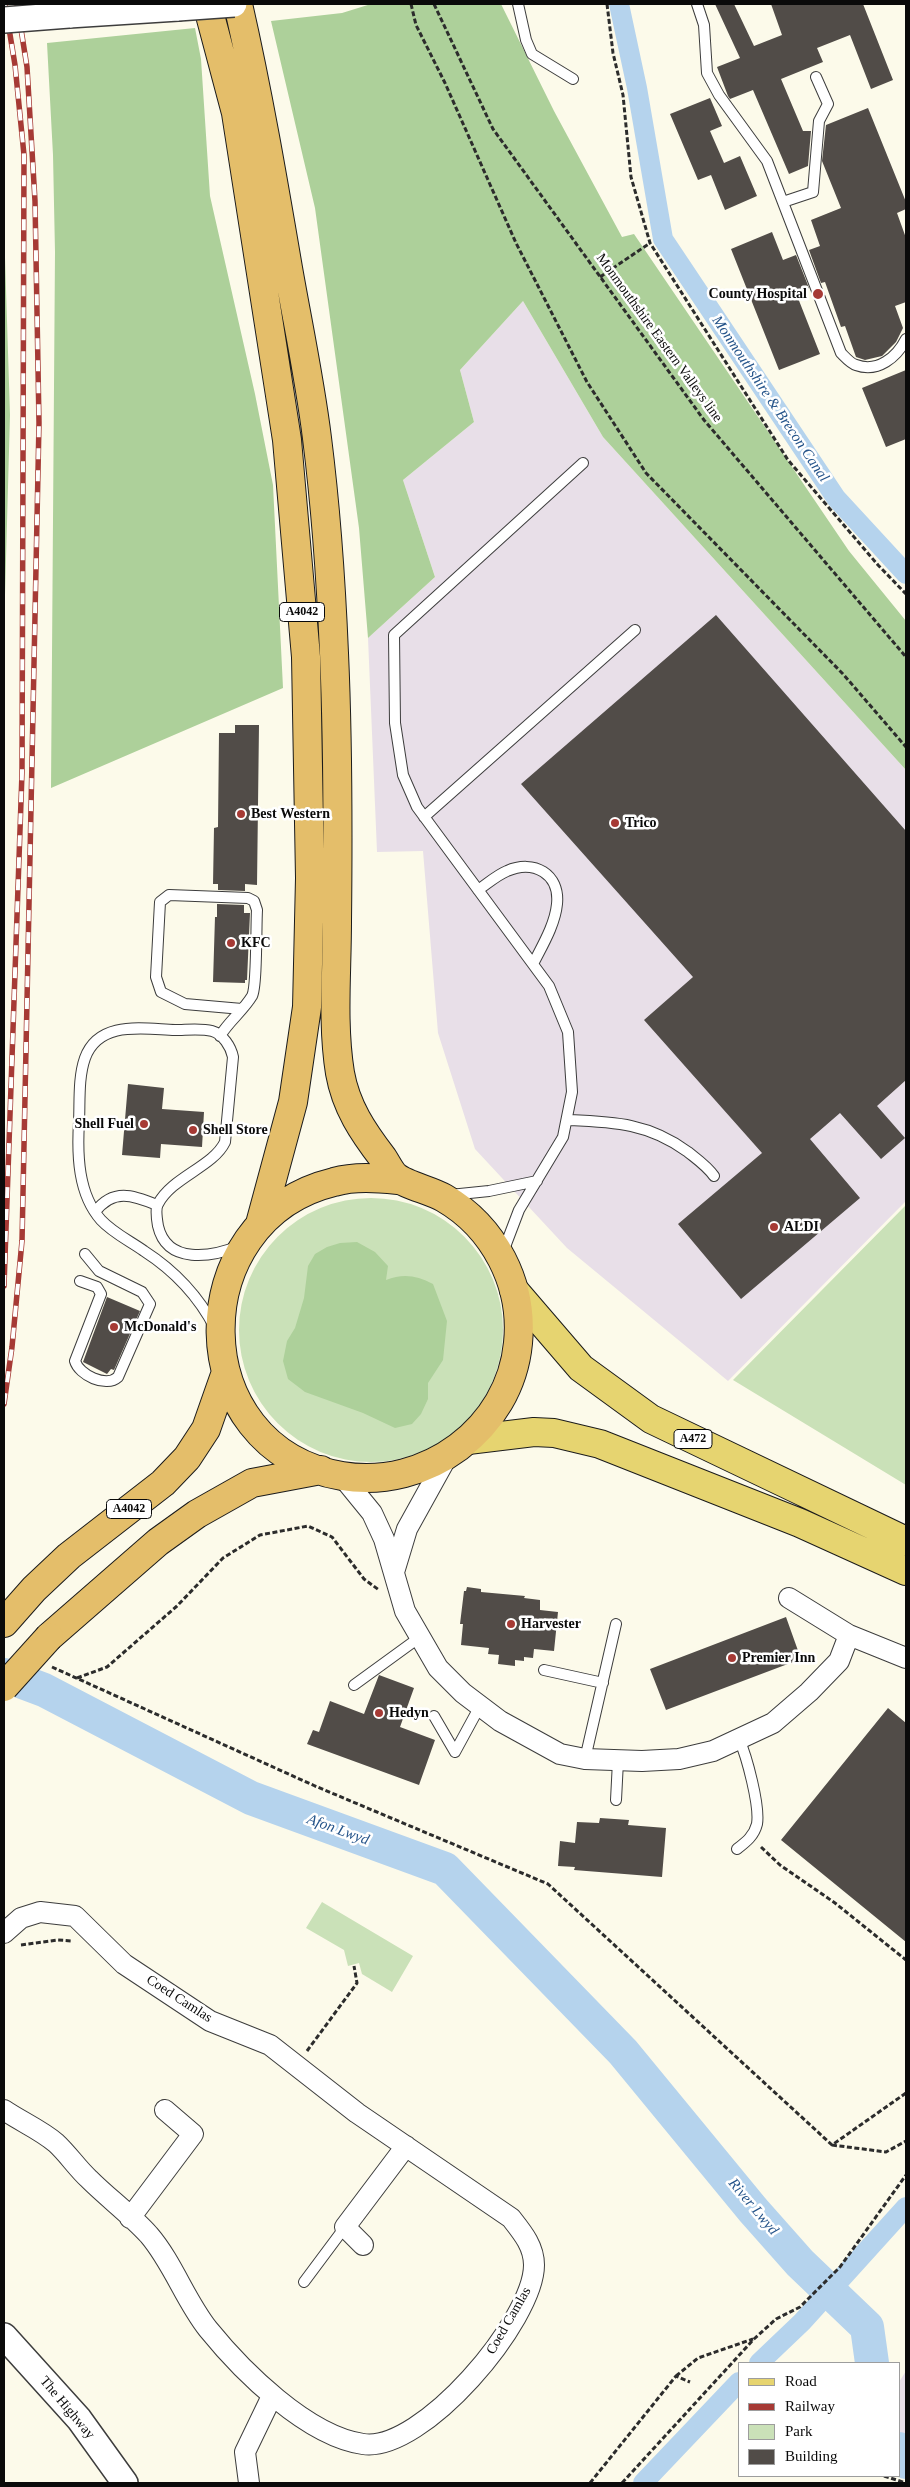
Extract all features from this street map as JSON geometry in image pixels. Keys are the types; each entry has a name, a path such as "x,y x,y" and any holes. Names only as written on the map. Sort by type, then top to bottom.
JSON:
{"highway":[{"name":"A4042","path":"207,4 236,113 287,440 306,657 310,878 307,1007 293,1102 253,1233"},
{"name":"A4042","path":"236,4 261,105 316,436 326,534 334,656 338,878 337,1035 340,1075 350,1107 363,1133 398,1180"},
{"path":"4,1687 49,1637 158,1542 197,1514 252,1483 331,1473 368,1478 396,1476 423,1468 458,1448 487,1420 497,1405 512,1372 519,1317 514,1290 501,1256 480,1226 442,1196 420,1186 398,1180 368,1177 338,1180 309,1190 283,1204 253,1233 227,1282 221,1309 219,1338 225,1375 238,1402 255,1427 285,1453 331,1473"},
{"name":"A4042","path":"4,1623 34,1589 69,1556 163,1483 187,1458 206,1429 225,1375"}],"main road":[{"name":"A472","path":"514,1290 581,1368 651,1419 906,1541"},
{"path":"458,1448 534,1432 554,1433 600,1444 800,1523 906,1571"}],"street":[{"path":"4,20 236,4"},
{"path":"394,1572 407,1529 458,1448"},
{"path":"331,1473 372,1513 384,1539 406,1610 438,1668 463,1693 500,1721 560,1754 585,1759 618,1761 679,1759 713,1751 773,1723 809,1692 839,1660 849,1635"},
{"path":"789,1598 849,1635 906,1658"},
{"name":"Coed Camlas","path":"4,2110 55,2142 88,2178 150,2236 208,2328 272,2396 294,2413 342,2440 366,2444 394,2439 429,2419 460,2390 488,2358 511,2324 531,2284 534,2264 529,2241 511,2218 357,2113 270,2046 210,2021 124,1964 75,1916 57,1912 40,1912 21,1918 8,1940"},
{"path":"130,2218 193,2134 165,2110"},
{"path":"364,2245 345,2227 406,2146"},
{"name":"The Highway","path":"4,2336 79,2419 125,2483"},
{"path":"249,2483 244,2452 272,2396"}],"lane":[{"path":"518,4 526,40 532,54 573,79"},
{"path":"697,4 704,25 707,73 719,95 767,161 841,353 855,365 873,367 892,359 906,339"},
{"path":"783,202 813,192 819,121 828,104 816,77"},
{"path":"501,1256 519,1210 563,1137 572,1092 568,1032 549,986 417,807 403,775 394,723 394,635 583,463"},
{"path":"424,817 635,630"},
{"path":"478,890 507,870 524,866 539,869 551,876 557,888 557,905 551,927 533,964"},
{"path":"220,1036 229,1021 242,1009 253,994 257,910 254,901 248,898 169,895 160,902 156,977 161,992 185,1004 242,1009"},
{"path":"219,1338 206,1311 185,1284 149,1254 112,1230 95,1212 85,1188 78,1152 82,1069 88,1051 100,1038 125,1028 213,1031 231,1048 232,1057 225,1142 219,1151 174,1186 157,1205 158,1222 162,1236 168,1245 179,1252 196,1256 213,1255 253,1233"},
{"path":"567,1120 635,1126 669,1138 708,1168 714,1176"},
{"path":"442,1196 489,1192 537,1181"},
{"path":"95,1212 104,1201 116,1195 129,1195 157,1205"},
{"path":"80,1281 97,1287 101,1294 75,1361 80,1371 106,1382 111,1382 118,1377 150,1304 142,1292 99,1271 84,1254"},
{"path":"585,1759 616,1624"},
{"path":"354,1685 420,1637"},
{"path":"544,1670 602,1683"},
{"path":"434,1716 455,1752 480,1706"},
{"path":"737,1848 751,1837 757,1824 752,1777 739,1739"},
{"path":"616,1800 618,1761"},
{"path":"304,2282 345,2227"}],"path":[{"path":"411,4 416,25 445,82 525,261 586,382 646,472 843,674 906,747"},
{"name":"Monmouthshire Eastern Valleys line","path":"434,4 493,129 704,420 906,657"},
{"path":"607,4 613,52 623,95 631,177 650,243 788,460 878,565 906,594"},
{"path":"600,277 650,243"},
{"path":"406,1610 364,1579 332,1537 308,1526 260,1535 224,1558 177,1606 107,1667 76,1678 314,1786 548,1884 832,2145 886,2152 906,2141"},
{"path":"751,1837 780,1865 835,1903 906,1960"},
{"path":"8,1940 28,1943 58,1940 105,1945"},
{"path":"296,2066 357,1983 354,1966"},
{"path":"832,2145 906,2093"},
{"path":"622,2483 754,2339 776,2319 800,2307 840,2267 906,2175"},
{"path":"590,2483 676,2376 698,2358 754,2339"},
{"path":"676,2376 690,2382"},
{"path":"887,2477 906,2483"}],"shaded area":[{"path":"523,301 603,437 906,770 906,1201 728,1381 567,1248 475,1149 438,1033 423,851 377,852 368,638 435,577 403,480 474,422 460,370"},
{"path":"906,2371 906,2462 900,2451 900,2380"}],"green space":[{"path":"371,4 501,4 554,111 622,237 634,234 849,551 906,621 906,770 603,437 523,301 460,370 474,422 403,480 435,577 368,638 359,528 315,208 271,21 342,13"},
{"path":"195,28 201,59 210,196 255,394 273,485 283,688 51,788 55,252 53,155 47,43"},
{"path":"4,226 10,415 4,631"},
{"path":"371,1198 397,1201 421,1208 455,1228 473,1246 493,1280 500,1304 503,1330 500,1356 493,1380 473,1414 455,1432 421,1452 397,1459 371,1462 345,1459 321,1452 287,1432 269,1414 249,1380 242,1356 239,1330 242,1304 249,1280 269,1246 287,1228 321,1208 345,1201"},
{"path":"906,1205 906,1485 733,1380"},
{"path":"357,1242 375,1252 388,1266 386,1280 410,1276 433,1284 447,1321 443,1360 428,1383 428,1399 421,1414 412,1424 395,1428 363,1413 305,1392 288,1379 283,1361 287,1341 295,1328 304,1298 308,1266 315,1254 327,1247 340,1243"},
{"path":"322,1902 413,1956 392,1992 362,1974 359,1963 348,1966 344,1950 306,1928"}],"building":[{"path":"715,4 734,4 754,46 782,35 771,4 863,4 893,80 871,89 850,35 817,48 823,62 781,79 803,131 811,131 808,166 789,174 753,90 730,99 728,96 717,67 740,58"},
{"path":"710,98 722,126 710,131 724,163 740,156 757,196 725,210 711,175 698,180 670,114"},
{"path":"868,108 906,202 906,209 897,213 906,238 906,302 895,306 903,328 896,342 882,356 865,360 856,357 845,326 841,327 825,282 821,283 809,250 820,246 811,220 841,208 822,161 826,125"},
{"path":"772,232 783,260 796,255 809,288 796,293 820,354 779,370 731,249"},
{"path":"906,370 906,439 886,447 862,388"},
{"path":"716,615 906,831 906,1080 877,1106 905,1138 881,1159 840,1113 810,1139 860,1198 741,1299 678,1224 762,1153 644,1020 693,977 521,784"},
{"path":"235,725 259,725 257,885 245,884 245,891 218,890 218,884 213,884 214,828 218,827 219,733 235,733"},
{"path":"217,904 244,905 244,913 250,913 247,980 245,980 245,983 213,982"},
{"path":"128,1084 164,1088 162,1109 204,1112 202,1147 161,1144 160,1158 122,1155"},
{"path":"107,1297 140,1311 114,1370 111,1369 107,1374 83,1362"},
{"path":"467,1587 481,1589 481,1592 525,1596 524,1598 540,1600 540,1610 558,1612 554,1651 534,1649 533,1658 524,1657 524,1661 515,1660 515,1666 498,1664 499,1655 488,1654 489,1648 461,1645 463,1624 460,1624 464,1591 466,1591"},
{"path":"786,1617 801,1659 666,1710 650,1669"},
{"path":"379,1675 414,1688 400,1727 435,1740 419,1785 307,1744 313,1730 319,1732 330,1701 364,1714"},
{"path":"888,1708 906,1723 906,1942 781,1840"},
{"path":"600,1818 629,1820 628,1825 666,1828 662,1877 574,1870 575,1867 558,1866 560,1841 575,1843 577,1822 599,1823"}],"waterway":[{"name":"Monmouthshire & Brecon Canal","path":"619,4 637,88 663,239 836,498 906,574"},
{"name":"Afon Lwyd","path":"4,1675 44,1690 251,1798 445,1869 623,2052 753,2210 800,2263 867,2327 872,2362"},
{"name":"Monmouthshire & Brecon Canal","path":"760,2362 802,2322 906,2207"},
{"name":"Monmouthshire & Brecon Canal","path":"643,2483 738,2383"},
{"name":"River Lwyd","path":"900,2451 906,2462"}],"railway":[{"path":"4,1286 22,773 24,155 15,65 5,4"},
{"path":"4,1404 12,1347 22,1241 39,423 35,201 27,67 17,4"}],"place":[{"name":"County Hospital","path":"818,294"},
{"name":"Best Western","path":"241,814"},
{"name":"Trico","path":"615,823"},
{"name":"KFC","path":"231,943"},
{"name":"Shell Fuel","path":"144,1124"},
{"name":"Shell Store","path":"193,1130"},
{"name":"ALDI","path":"774,1227"},
{"name":"McDonald's","path":"114,1327"},
{"name":"Harvester","path":"511,1624"},
{"name":"Premier Inn","path":"732,1658"},
{"name":"Hedyn","path":"379,1713"}]}
